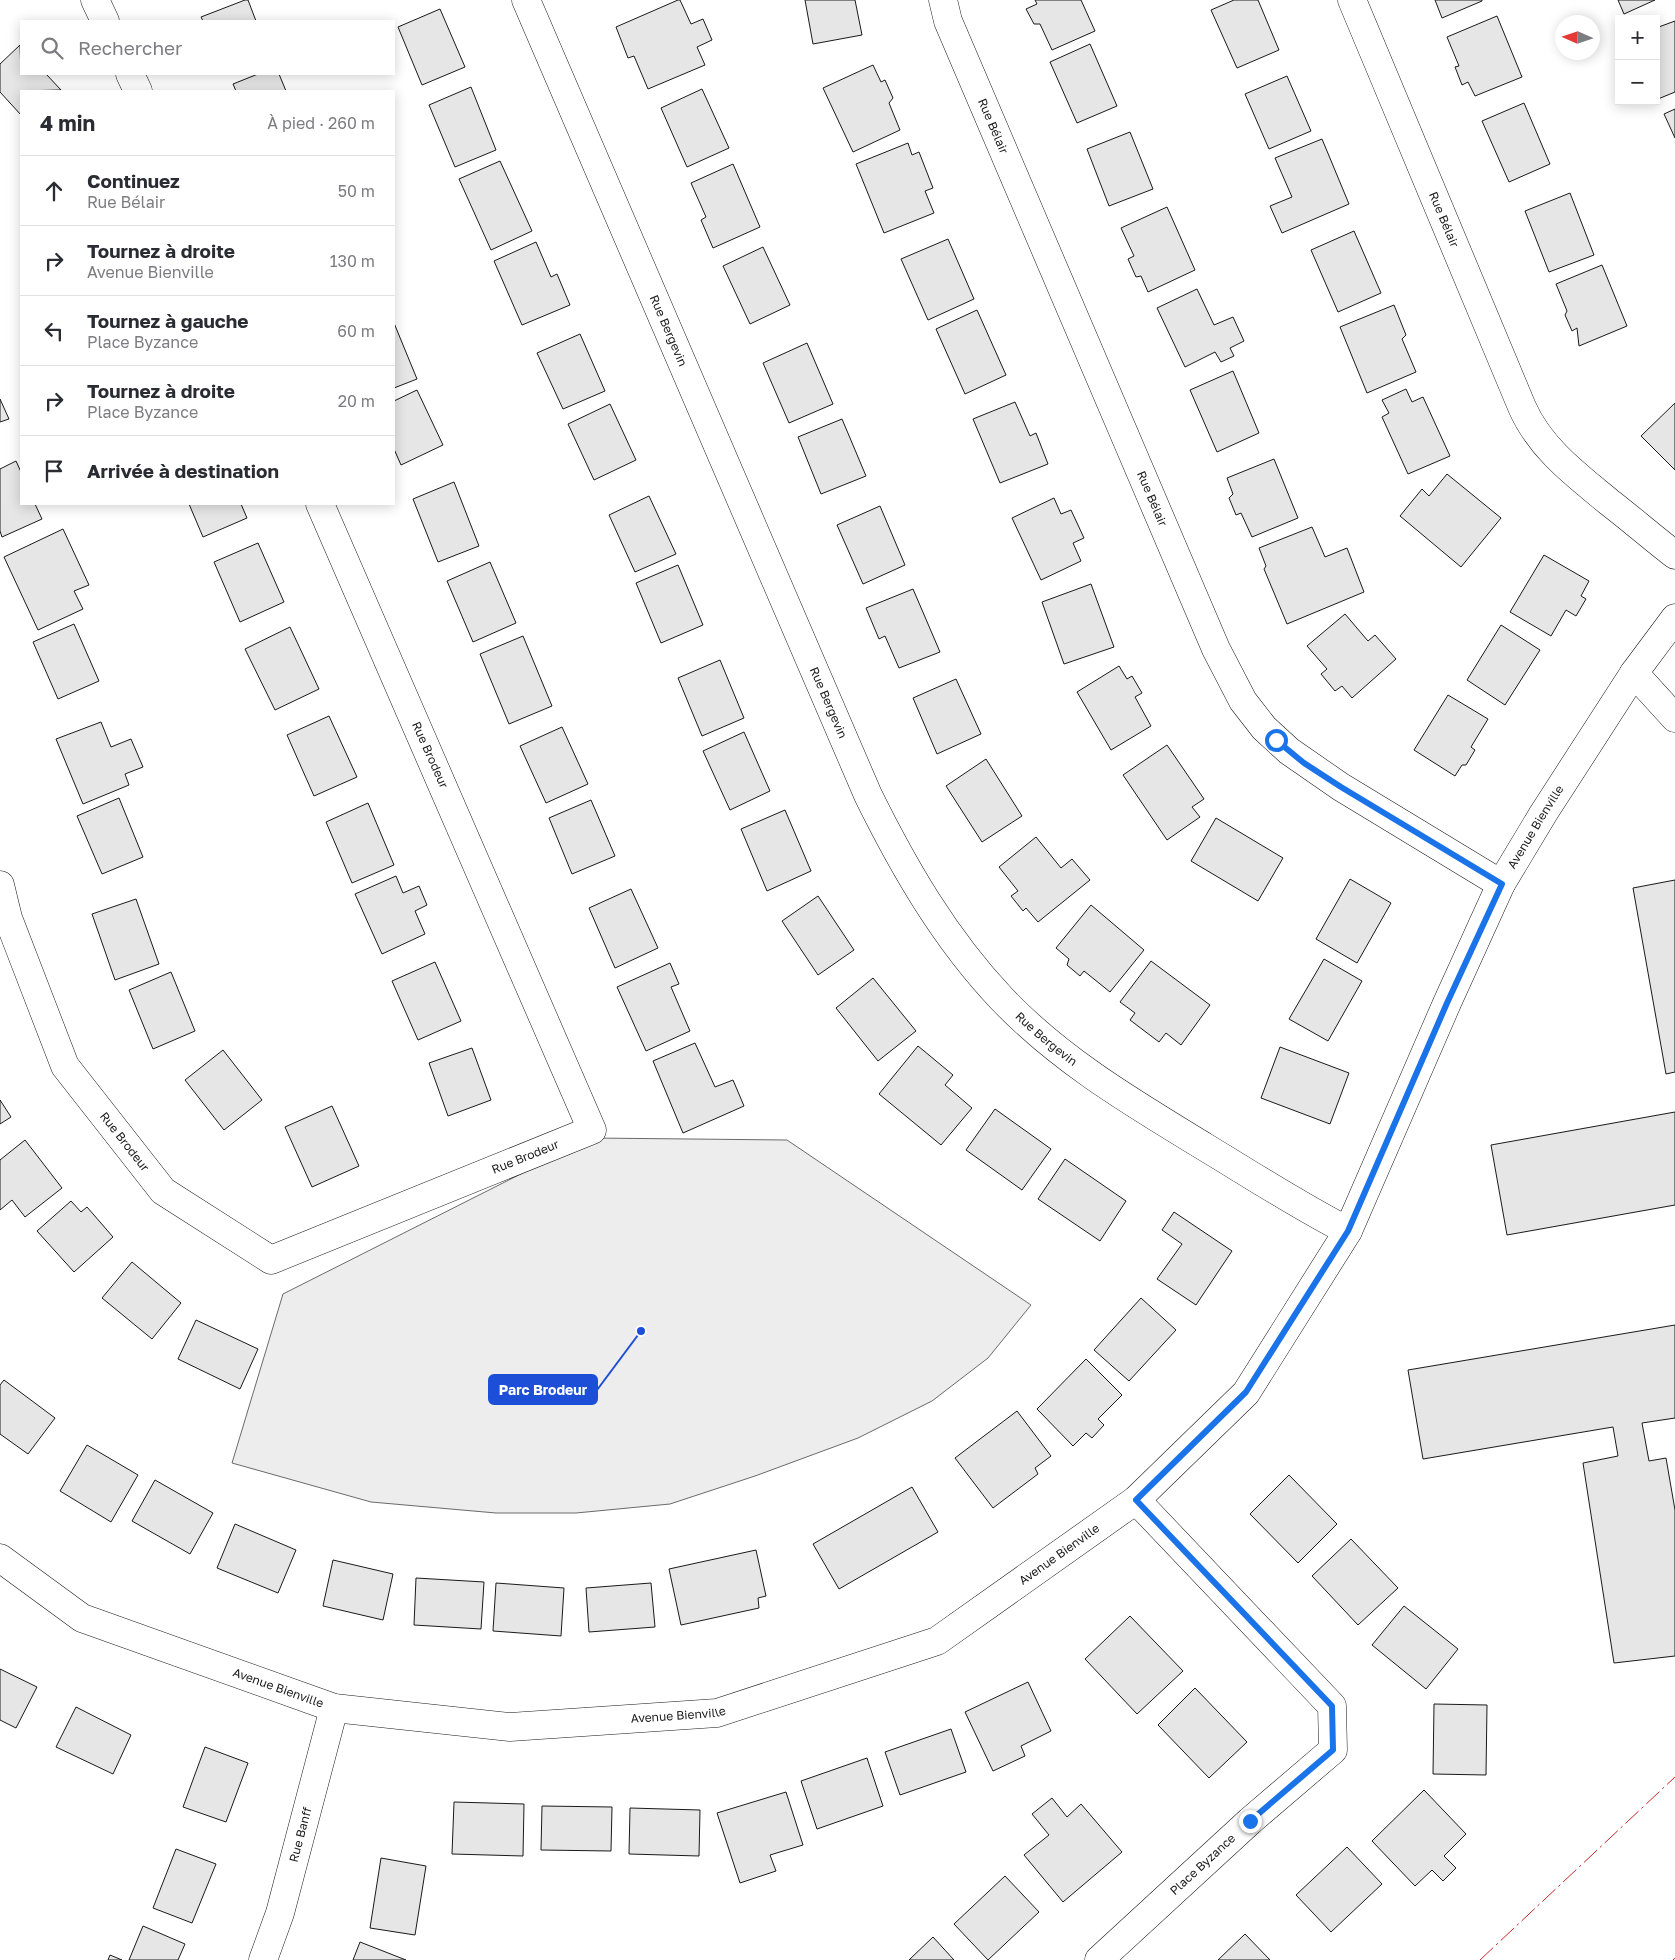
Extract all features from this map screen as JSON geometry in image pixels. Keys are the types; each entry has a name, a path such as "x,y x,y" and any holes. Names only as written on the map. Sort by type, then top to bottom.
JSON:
{"street":[{"path":"95,0 105,20"},
{"name":"Rue Bergevin","path":"526,0 868,795 891,841 929,906 952,938 1002,999 1057,1051 1117,1094 1314,1213 1348,1231"},
{"name":"Rue Bélair","path":"942,0 948,21 1204,622 1225,669 1243,701 1264,728 1304,763 1502,884"},
{"name":"Rue Bélair","path":"1352,0 1533,429 1545,445 1565,465 1675,555"},
{"path":"130,75 138,90"},
{"name":"Rue Brodeur","path":"0,885 8,918 64,1066 163,1191 271,1260 592,1130 320,505"},
{"name":"Avenue Bienville","path":"0,1558 82,1618 334,1708 510,1727 717,1712 937,1641 1136,1500 1246,1392 1348,1231 1447,1003 1502,884 1544,814 1634,673 1675,618"},
{"path":"1634,673 1675,718"},
{"name":"Place Byzance","path":"1099,1960 1250,1821 1333,1750 1332,1706 1136,1500"},
{"name":"Rue Banff","path":"264,1960 280,1913 334,1708"}],"shaded area":[{"path":"592,1138 787,1140 1031,1305 988,1358 932,1401 858,1438 755,1476 670,1504 576,1513 496,1513 371,1502 232,1463 283,1294"}],"building":[{"path":"248,0 256,20 202,20 201,17"},
{"path":"680,0 691,24 703,19 712,40 697,47 705,65 648,89 634,56 628,58 616,27"},
{"path":"805,0 855,0 862,35 813,44"},
{"path":"1035,0 1081,0 1095,31 1052,50 1040,24 1034,24 1026,9 1037,4"},
{"path":"1234,0 1258,0 1279,50 1237,68 1211,10"},
{"path":"1435,0 1482,0 1482,1 1442,18"},
{"path":"1618,0 1655,0 1624,14"},
{"path":"440,9 465,67 422,85 398,27"},
{"path":"1497,16 1522,77 1475,96 1468,82 1462,85 1455,67 1459,66 1447,37"},
{"path":"1675,21 1675,92 1660,98 1660,60 1660,27"},
{"path":"1090,44 1117,106 1077,123 1050,62"},
{"path":"20,45 20,75 47,75 61,90 20,90 20,114 0,92 0,64"},
{"path":"873,65 881,82 885,80 893,98 889,103 900,130 853,152 823,88"},
{"path":"256,75 279,75 286,90 236,90 233,84"},
{"path":"1287,76 1311,131 1269,149 1245,94"},
{"path":"471,87 496,150 455,167 429,105"},
{"path":"702,89 729,148 687,167 661,108"},
{"path":"1524,103 1550,164 1509,182 1482,121"},
{"path":"1675,109 1675,138 1664,114"},
{"path":"1130,132 1153,189 1109,206 1087,149"},
{"path":"1322,139 1349,204 1282,233 1270,206 1292,197 1275,158"},
{"path":"908,143 912,155 919,152 933,188 925,191 934,213 884,233 856,164"},
{"path":"500,161 532,231 491,250 459,179"},
{"path":"733,164 760,227 713,248 701,220 706,217 691,183"},
{"path":"1570,193 1594,255 1549,272 1525,211"},
{"path":"1167,207 1195,270 1148,292 1141,276 1136,277 1128,259 1134,256 1121,228"},
{"path":"1354,231 1381,293 1338,312 1311,250"},
{"path":"948,239 974,299 928,320 901,259"},
{"path":"536,242 551,277 557,274 570,305 522,325 494,261"},
{"path":"763,247 790,305 750,324 723,266"},
{"path":"1602,265 1627,326 1579,346 1577,328 1572,331 1565,315 1567,311 1556,284"},
{"path":"1197,289 1214,325 1233,317 1244,341 1230,348 1234,356 1221,362 1215,352 1185,367 1157,308"},
{"path":"1394,305 1406,335 1402,339 1416,372 1367,393 1340,327"},
{"path":"977,310 1006,375 965,394 936,329"},
{"path":"395,325 417,379 395,388"},
{"path":"580,334 605,391 563,409 537,353"},
{"path":"807,343 833,404 789,423 763,363"},
{"path":"1233,371 1259,433 1217,452 1190,390"},
{"path":"1406,389 1412,402 1423,397 1450,456 1408,474 1382,417 1389,413 1382,400"},
{"path":"417,390 443,445 401,465 395,451 395,401"},
{"path":"0,399 9,419 0,422"},
{"path":"1015,402 1030,436 1036,433 1048,464 1000,483 973,419"},
{"path":"1675,403 1675,470 1641,436"},
{"path":"610,404 636,460 594,480 568,424"},
{"path":"842,419 866,476 821,494 798,437"},
{"path":"1274,459 1298,518 1252,537 1241,513 1236,515 1229,498 1233,494 1227,478"},
{"path":"16,461 20,470 20,505 35,505 42,519 2,537 0,531 0,469"},
{"path":"1447,474 1501,518 1461,567 1400,516 1422,489 1429,496"},
{"path":"454,482 479,546 438,562 413,499"},
{"path":"649,496 676,554 635,572 609,515"},
{"path":"1054,498 1061,514 1071,510 1084,538 1073,543 1081,561 1041,580 1012,518"},
{"path":"189,505 241,505 247,518 203,537"},
{"path":"880,506 905,565 863,584 837,525"},
{"path":"1312,527 1325,557 1347,548 1364,592 1287,624 1264,569 1266,566 1259,548"},
{"path":"63,529 89,585 74,591 83,609 38,630 4,557"},
{"path":"258,543 284,602 240,622 214,562"},
{"path":"1544,555 1589,581 1581,596 1586,599 1576,616 1566,610 1551,636 1510,612"},
{"path":"490,562 516,623 473,642 447,581"},
{"path":"678,565 703,625 661,643 636,583"},
{"path":"1091,584 1114,647 1064,664 1042,602"},
{"path":"913,589 940,652 899,668 885,636 879,639 866,608"},
{"path":"1345,614 1368,641 1375,635 1396,659 1352,698 1342,686 1335,691 1321,674 1327,669 1307,646"},
{"path":"74,624 99,681 58,699 33,642"},
{"path":"1501,625 1540,650 1505,705 1467,680"},
{"path":"290,627 319,689 275,710 245,649"},
{"path":"523,636 552,706 509,724 480,654"},
{"path":"720,660 744,718 702,736 678,678"},
{"path":"1119,666 1127,679 1132,676 1142,693 1135,697 1151,726 1111,750 1077,692"},
{"path":"956,679 981,734 937,754 913,698"},
{"path":"1448,695 1488,719 1471,747 1475,750 1466,765 1462,765 1455,776 1414,750"},
{"path":"329,716 357,777 314,796 287,735"},
{"path":"101,722 111,747 131,739 143,767 125,774 129,785 83,804 56,739"},
{"path":"562,727 588,784 546,803 520,746"},
{"path":"744,732 770,791 730,810 703,751"},
{"path":"1167,745 1204,799 1192,807 1200,817 1167,840 1123,775"},
{"path":"986,759 1022,816 982,842 946,786"},
{"path":"119,798 143,857 102,874 77,816"},
{"path":"591,800 615,856 572,874 549,818"},
{"path":"368,803 394,865 352,883 326,822"},
{"path":"785,810 811,871 767,891 741,829"},
{"path":"1216,818 1283,858 1258,901 1191,861"},
{"path":"1036,837 1061,868 1072,859 1090,880 1038,922 1026,908 1023,911 1011,896 1018,891 999,867"},
{"path":"396,876 403,893 419,886 427,905 415,911 425,934 382,954 355,894"},
{"path":"1350,879 1391,903 1357,963 1316,939"},
{"path":"1675,880 1675,1072 1666,1074 1633,888"},
{"path":"631,889 658,948 615,968 589,908"},
{"path":"818,896 854,950 818,975 782,921"},
{"path":"136,899 159,964 115,980 92,914"},
{"path":"1091,905 1144,950 1110,992 1084,971 1080,976 1067,965 1069,959 1056,948"},
{"path":"1324,959 1362,981 1328,1041 1289,1019"},
{"path":"1151,961 1210,1005 1181,1045 1166,1033 1159,1042 1130,1020 1135,1013 1120,1002"},
{"path":"435,962 461,1021 418,1040 392,981"},
{"path":"670,963 679,984 671,987 690,1031 646,1051 617,987"},
{"path":"171,972 195,1031 153,1049 129,990"},
{"path":"873,978 916,1031 878,1061 836,1008"},
{"path":"695,1043 715,1087 733,1080 744,1106 683,1133 653,1061"},
{"path":"918,1046 953,1075 945,1085 972,1108 941,1145 879,1094"},
{"path":"1280,1047 1349,1073 1330,1124 1261,1098"},
{"path":"472,1048 491,1100 448,1116 429,1063"},
{"path":"223,1050 262,1100 224,1130 185,1080"},
{"path":"0,1100 11,1117 0,1124"},
{"path":"332,1106 359,1166 312,1187 285,1127"},
{"path":"995,1109 1051,1149 1022,1190 966,1150"},
{"path":"1675,1112 1675,1205 1507,1235 1491,1145"},
{"path":"25,1140 62,1188 25,1217 12,1200 0,1210 0,1160"},
{"path":"1065,1159 1126,1201 1100,1241 1038,1199"},
{"path":"71,1201 81,1212 87,1207 113,1237 74,1272 37,1231"},
{"path":"1174,1212 1232,1251 1196,1305 1157,1279 1182,1244 1162,1230"},
{"path":"132,1262 181,1303 152,1339 102,1298"},
{"path":"1141,1298 1176,1330 1129,1381 1094,1350"},
{"path":"196,1320 258,1349 240,1389 178,1359"},
{"path":"1675,1325 1675,1418 1642,1423 1649,1461 1666,1458 1675,1510 1675,1656 1614,1663 1583,1463 1618,1456 1613,1427 1423,1459 1408,1370"},
{"path":"1086,1359 1122,1395 1098,1419 1104,1425 1092,1438 1086,1433 1073,1446 1037,1409"},
{"path":"4,1380 55,1418 28,1454 0,1434 0,1385"},
{"path":"1017,1411 1051,1456 1035,1468 1038,1474 993,1508 955,1458"},
{"path":"87,1445 138,1475 111,1522 60,1491"},
{"path":"1289,1475 1337,1524 1298,1563 1250,1514"},
{"path":"155,1480 213,1513 190,1554 132,1521"},
{"path":"912,1487 938,1532 839,1589 813,1544"},
{"path":"235,1524 296,1550 278,1593 217,1568"},
{"path":"1351,1539 1398,1588 1358,1625 1312,1576"},
{"path":"756,1550 766,1596 758,1598 759,1608 681,1625 669,1569"},
{"path":"333,1560 393,1574 383,1620 323,1606"},
{"path":"416,1578 484,1582 481,1629 414,1625"},
{"path":"496,1583 564,1588 561,1636 493,1631"},
{"path":"651,1583 655,1627 589,1632 586,1588"},
{"path":"1404,1606 1458,1649 1426,1689 1372,1645"},
{"path":"1130,1616 1183,1671 1137,1714 1085,1659"},
{"path":"0,1669 37,1687 16,1728 0,1720"},
{"path":"1028,1682 1051,1731 1021,1746 1025,1756 993,1771 965,1712"},
{"path":"1195,1688 1247,1742 1209,1778 1158,1725"},
{"path":"1434,1704 1487,1705 1486,1775 1433,1774"},
{"path":"76,1707 131,1735 113,1774 56,1747"},
{"path":"951,1729 966,1772 900,1795 885,1752"},
{"path":"205,1747 248,1763 226,1822 183,1807"},
{"path":"867,1758 883,1806 817,1829 801,1781"},
{"path":"1424,1790 1466,1834 1444,1856 1456,1868 1443,1881 1432,1870 1415,1886 1372,1841"},
{"path":"786,1792 803,1845 770,1855 776,1871 740,1883 717,1813"},
{"path":"1052,1798 1067,1817 1081,1804 1122,1852 1063,1902 1024,1855 1049,1835 1032,1814"},
{"path":"454,1802 524,1804 523,1856 452,1854"},
{"path":"542,1806 612,1807 611,1851 541,1850"},
{"path":"630,1808 700,1810 699,1856 629,1854"},
{"path":"1347,1847 1382,1884 1331,1932 1296,1895"},
{"path":"176,1849 216,1864 192,1923 153,1908"},
{"path":"381,1858 426,1866 415,1935 370,1928"},
{"path":"1005,1876 1039,1912 988,1960 954,1924"},
{"path":"143,1926 185,1944 178,1960 129,1960"},
{"path":"1245,1934 1270,1960 1218,1960"},
{"path":"933,1937 954,1960 909,1960"},
{"path":"360,1942 406,1960 353,1960"},
{"path":"110,1955 122,1960 108,1960"}],"power":[{"path":"1480,1960 1675,1777"}],"place":[{"name":"Parc Brodeur","path":"641,1331"}],"route":[{"path":"1250,1821 1333,1750 1332,1706 1136,1500 1246,1392 1348,1231 1447,1003 1502,884 1341,787 1304,763 1276,740"}]}
